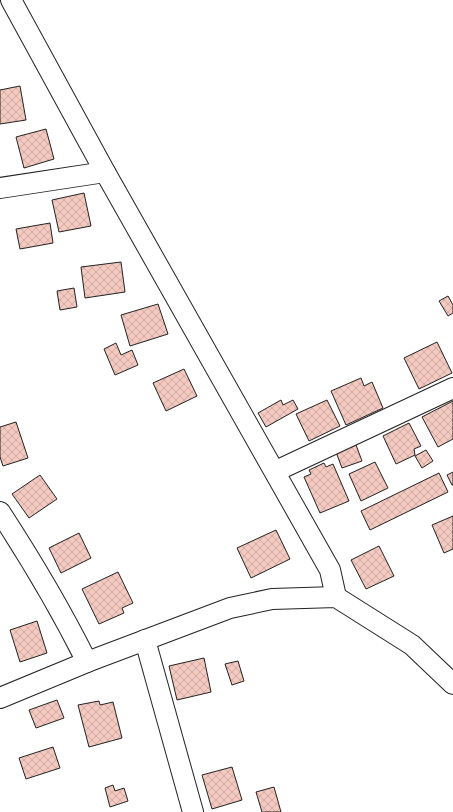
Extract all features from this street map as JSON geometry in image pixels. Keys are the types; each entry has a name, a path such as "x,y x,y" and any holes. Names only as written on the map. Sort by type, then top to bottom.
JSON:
{"street":[{"path":"11,0 105,172 276,471 330,570 336,597"},
{"path":"0,188 105,172"},
{"path":"276,471 453,388"},
{"path":"0,512 57,604 87,662"},
{"path":"0,698 87,662 230,608 272,598 336,597 412,645 453,684"},
{"path":"145,640 193,812"}],"building":[{"path":"20,86 26,120 0,124 0,90"},
{"path":"46,129 54,159 24,168 16,137"},
{"path":"84,193 91,226 59,232 52,200"},
{"path":"50,223 53,243 20,249 16,229"},
{"path":"121,262 125,292 85,298 81,267"},
{"path":"74,288 77,307 60,310 57,291"},
{"path":"448,296 453,305 453,313 448,316 439,301"},
{"path":"158,304 168,334 130,346 121,315"},
{"path":"437,342 452,373 419,389 404,358"},
{"path":"116,343 121,355 132,350 138,365 115,375 104,349"},
{"path":"184,369 197,396 166,411 153,383"},
{"path":"361,378 364,386 372,382 383,408 346,425 331,391"},
{"path":"281,400 283,405 293,400 298,409 266,427 258,413"},
{"path":"327,400 340,426 309,441 296,414"},
{"path":"453,401 453,439 438,447 422,417"},
{"path":"16,422 28,458 3,466 0,457 0,427"},
{"path":"409,423 421,446 414,449 415,455 396,464 383,436"},
{"path":"356,445 362,461 342,468 336,452"},
{"path":"426,450 433,461 422,468 415,456"},
{"path":"375,462 388,488 361,501 349,474"},
{"path":"324,463 326,467 333,464 349,501 320,513 304,477 311,474 309,470"},
{"path":"453,472 453,485 452,485 447,475"},
{"path":"439,473 448,492 370,530 361,511"},
{"path":"40,475 57,499 29,518 12,494"},
{"path":"453,516 453,549 444,553 432,525"},
{"path":"276,530 290,559 251,578 237,548"},
{"path":"79,533 91,558 61,573 49,548"},
{"path":"379,546 394,576 366,589 351,560"},
{"path":"118,572 133,603 122,608 124,613 99,624 82,589"},
{"path":"37,621 47,653 20,662 10,630"},
{"path":"204,658 211,692 177,700 169,666"},
{"path":"238,661 244,681 232,685 225,664"},
{"path":"57,700 64,718 36,728 29,710"},
{"path":"99,701 100,705 113,702 122,738 89,747 78,705"},
{"path":"53,747 60,768 26,779 19,758"},
{"path":"232,767 242,800 212,809 202,775"},
{"path":"113,785 115,791 124,788 128,801 110,807 105,788"},
{"path":"274,787 281,812 262,812 256,792"}]}
